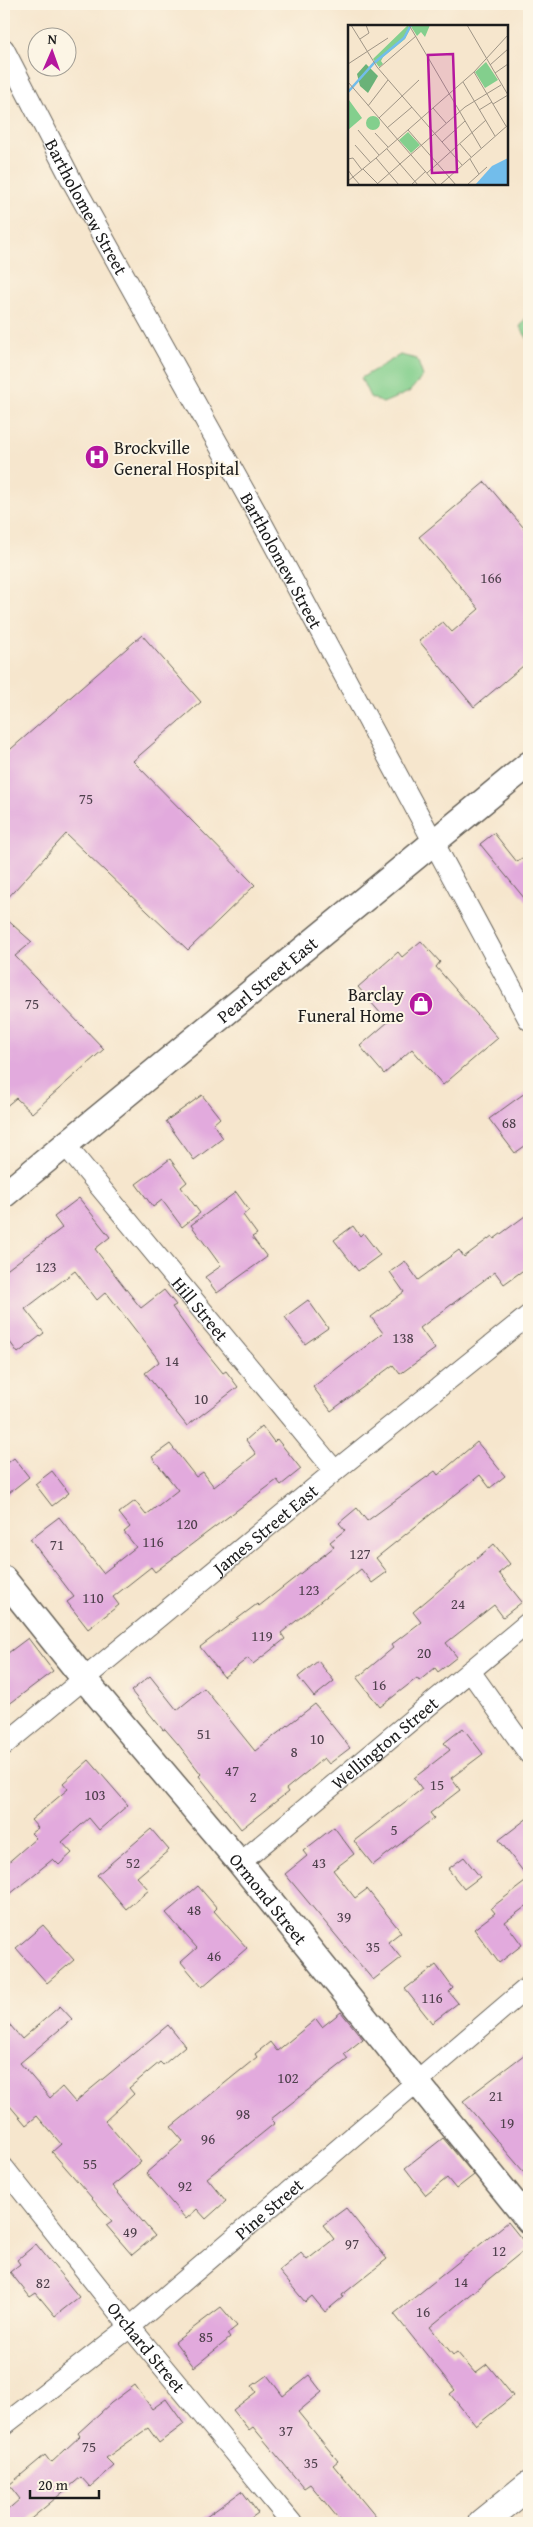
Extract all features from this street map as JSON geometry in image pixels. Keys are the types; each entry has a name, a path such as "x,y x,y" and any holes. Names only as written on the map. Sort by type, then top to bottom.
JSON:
{"main road":[{"path":"482,2523 529,2485"}],"street":[{"name":"Bartholomew Street","path":"4,49 73,183 260,519 529,1020"},
{"name":"Pearl Street East","path":"4,1195 434,844 529,764"},
{"name":"Hill Street","path":"66,1146 335,1471"},
{"name":"James Street East","path":"4,1745 85,1680 335,1471 529,1315"},
{"name":"Ormond Street","path":"4,1579 85,1680 240,1863 529,2221"},
{"name":"Wellington Street","path":"240,1863 529,1622"},
{"path":"470,1671 529,1754"},
{"name":"Pine Street","path":"4,2425 130,2327 529,1986"},
{"name":"Orchard Street","path":"4,2168 130,2327 292,2523"}],"green space":[{"path":"529,313 529,341 520,327"},
{"path":"400,355 417,359 423,376 409,392 383,403 370,397 361,378"}],"building":[{"path":"485,482 529,534 529,661 474,707 419,641 443,622 452,632 479,609 419,537"},
{"path":"142,635 201,702 133,761 255,885 188,950 66,834 4,902 4,755"},
{"path":"494,833 517,862 529,852 529,904 480,844"},
{"path":"4,917 32,942 15,956 104,1049 32,1113 16,1098 4,1108"},
{"name":"Barclay Funeral Home","path":"421,941 440,962 436,967 498,1038 443,1085 412,1049 384,1074 360,1046 388,1022 358,987 398,952 402,957"},
{"path":"529,1090 529,1143 515,1153 489,1119"},
{"path":"202,1095 220,1118 213,1124 223,1138 194,1160 166,1121"},
{"path":"170,1159 187,1182 181,1187 200,1213 182,1227 162,1200 153,1207 136,1184"},
{"path":"236,1192 249,1210 243,1215 257,1234 252,1237 267,1257 217,1293 205,1277 221,1266 191,1225"},
{"path":"79,1198 110,1237 95,1249 141,1308 164,1290 176,1305 172,1307 193,1336 223,1373 226,1371 238,1387 187,1426 145,1373 159,1362 157,1358 106,1292 97,1300 75,1271 25,1309 44,1333 18,1353 4,1334 4,1272 62,1228 54,1217"},
{"path":"529,1213 529,1266 504,1284 495,1272 420,1328 435,1349 400,1374 393,1365 331,1411 313,1387 383,1333 371,1317 404,1292 390,1272 405,1261 418,1280 459,1250 464,1257 492,1236 494,1239"},
{"path":"353,1226 360,1236 363,1233 380,1255 358,1271 334,1240"},
{"path":"308,1300 328,1328 305,1344 285,1317"},
{"path":"262,1426 274,1442 277,1439 301,1469 281,1485 277,1480 155,1572 151,1567 113,1597 119,1605 88,1629 67,1602 74,1597 30,1539 59,1517 103,1573 136,1547 124,1532 130,1527 119,1513 135,1501 146,1515 178,1490 152,1457 170,1444 196,1477 203,1472 214,1487 256,1454 246,1440"},
{"path":"477,1442 505,1476 490,1488 480,1475 376,1558 387,1572 372,1583 361,1569 281,1633 285,1639 266,1654 253,1664 248,1658 224,1677 200,1647 257,1604 259,1606 334,1547 330,1542 345,1530 339,1523 357,1508 367,1521 435,1471 438,1475"},
{"path":"14,1458 29,1477 4,1497 4,1466"},
{"path":"52,1471 69,1493 52,1506 35,1484"},
{"path":"494,1544 510,1564 499,1573 522,1602 503,1617 494,1605 446,1643 457,1657 438,1672 435,1668 419,1681 417,1678 380,1707 357,1678 393,1648 391,1645 421,1622 413,1612"},
{"path":"28,1638 53,1671 4,1708 4,1656"},
{"path":"318,1661 334,1681 314,1697 298,1677"},
{"path":"150,1676 177,1710 204,1688 255,1751 315,1704 350,1748 329,1764 324,1758 286,1789 288,1792 241,1829 199,1776 201,1774 178,1744 165,1729 163,1730 131,1691"},
{"path":"463,1728 483,1754 451,1778 460,1790 430,1813 434,1818 373,1865 354,1841 422,1789 414,1778 450,1750 444,1743"},
{"path":"89,1760 128,1805 99,1830 89,1818 62,1842 72,1853 59,1865 53,1859 4,1899 4,1866 36,1838 31,1833 38,1828 31,1820 68,1789 63,1783"},
{"path":"529,1817 529,1879 499,1840"},
{"path":"334,1827 354,1854 333,1870 355,1898 367,1889 401,1932 388,1942 401,1958 373,1980 285,1874 307,1856 303,1851"},
{"path":"151,1829 169,1850 137,1877 149,1890 126,1909 97,1875"},
{"path":"464,1857 480,1877 464,1889 448,1869"},
{"path":"529,1879 529,1904 505,1922 522,1945 499,1963 474,1929 495,1913 491,1908"},
{"path":"198,1886 217,1908 214,1911 247,1948 202,1987 181,1962 197,1948 166,1913"},
{"path":"43,1925 74,1960 47,1983 16,1948"},
{"path":"436,1965 453,1988 449,1992 458,2003 432,2023 405,1989"},
{"path":"60,2006 72,2019 20,2063 50,2098 62,2087 75,2102 168,2025 185,2046 163,2065 160,2062 129,2088 134,2094 105,2121 141,2162 112,2186 155,2236 132,2255 106,2225 112,2221 52,2152 61,2144 37,2116 26,2125 4,2099 4,2018 22,2039"},
{"path":"341,2012 363,2039 344,2054 348,2059 271,2119 275,2123 207,2178 226,2201 206,2219 197,2209 186,2219 146,2173 183,2141 171,2127 257,2057 255,2054 270,2042 277,2051 316,2019 322,2027"},
{"path":"529,2051 529,2178 463,2101"},
{"path":"443,2138 474,2175 456,2189 447,2178 426,2195 405,2168"},
{"path":"346,2208 387,2259 342,2295 343,2297 325,2312 312,2296 305,2302 279,2271 301,2253 307,2260 334,2239 323,2225"},
{"path":"508,2222 528,2247 430,2327 453,2355 457,2352 475,2373 487,2364 513,2396 476,2426 450,2394 455,2390 394,2314"},
{"path":"36,2244 79,2297 55,2316 36,2293 30,2297 10,2272 20,2264 17,2260"},
{"path":"221,2307 237,2326 227,2334 230,2338 194,2367 175,2342"},
{"path":"267,2375 283,2396 309,2375 322,2392 298,2412 338,2461 333,2465 381,2523 342,2523 310,2484 304,2488 253,2427 249,2430 233,2410 256,2392 252,2386"},
{"path":"135,2385 152,2409 166,2399 184,2424 159,2443 148,2428 106,2458 114,2466 90,2487 81,2477 26,2523 4,2523 4,2513 20,2499 9,2485 45,2455 51,2463 80,2436 78,2433 111,2403"},
{"path":"242,2491 258,2513 244,2523 198,2523"}],"place":[{"name":"Brockville General Hospital","path":"97,457"},
{"name":"Barclay Funeral Home","path":"421,1004"}]}
